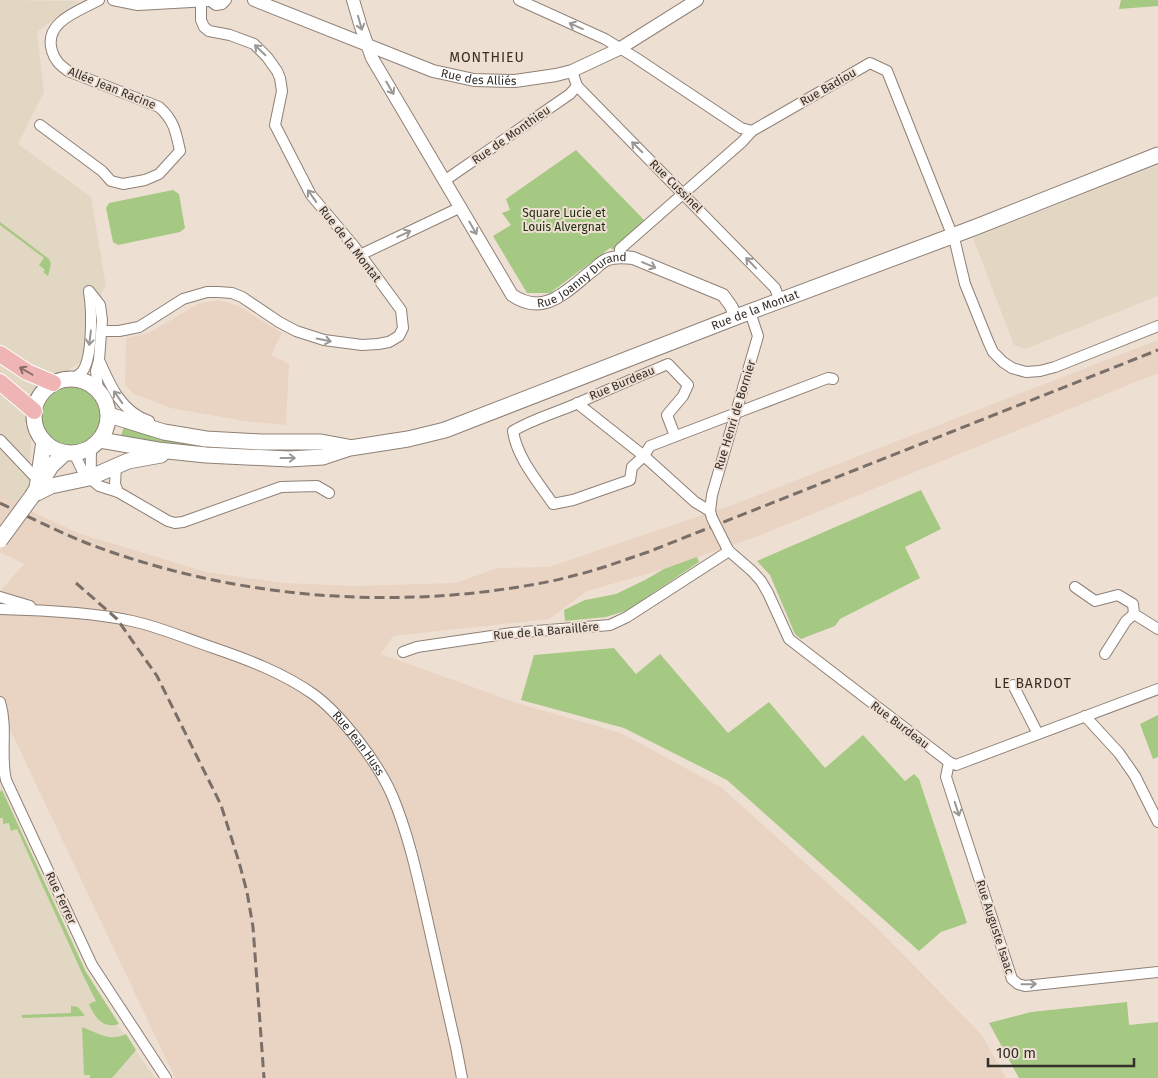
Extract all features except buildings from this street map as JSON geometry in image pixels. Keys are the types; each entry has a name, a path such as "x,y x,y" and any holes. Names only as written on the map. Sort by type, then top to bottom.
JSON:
{"main road":[{"name":"Rue de la Montat","path":"96,444 206,455 279,458 323,457 350,448 415,438 453,428 743,315 953,236 1158,155"},
{"path":"0,354 27,372 54,383"},
{"path":"0,540 33,496 51,466 70,453 96,444 105,433 109,415 107,406 98,390 90,384 72,378 54,383 44,390 34,411 34,422 44,441 54,449 70,453"},
{"path":"0,382 34,411"},
{"name":"Rue de la Montat","path":"109,415 164,432 206,439 285,443 322,442 350,448"},
{"path":"33,496 37,488 44,441"},
{"path":"33,496 51,486 89,478 140,458 163,455 206,455"}],"street":[{"name":"Allée Jean Racine","path":"40,125 111,181 123,184 145,180 159,174 180,151 176,130 170,118 159,107 68,71 58,64 54,57 50,46 50,33 58,23 99,0"},
{"path":"112,0 138,5 207,1 216,5 222,4 226,0"},
{"name":"Rue des Alliés","path":"254,0 433,71 474,80 515,81 572,71 619,49 697,0"},
{"name":"Rue Joanny Durand","path":"354,0 372,58 512,295 524,302 541,304 556,298 606,260 620,257 633,258 723,295 731,306 743,315"},
{"path":"519,0 589,32 636,58 741,128 752,130"},
{"name":"Rue de la Montat","path":"102,330 119,331 139,327 183,300 207,292 232,293 242,297 279,322 311,337 346,344 390,342 399,336 403,328 401,310 360,255 311,195 275,124 282,91 277,71 254,44 204,28 201,20 207,1"},
{"name":"Rue Badiou","path":"752,130 870,63 887,71 953,236"},
{"name":"Rue Cussinel","path":"572,71 577,86 775,288 780,302"},
{"name":"Rue de Monthieu","path":"444,181 570,94 577,86"},
{"path":"620,257 620,249 752,130"},
{"path":"360,255 461,207"},
{"path":"953,236 966,284 988,341 998,357 1012,368 1026,372 1040,372 1158,326"},
{"name":"Rue de la Montat","path":"72,378 79,375 85,365 92,314 89,292 100,305 102,320 99,360 96,371 98,390"},
{"name":"Rue Henri de Bornier","path":"711,515 712,495 758,336 743,315"},
{"name":"Rue de la Montat","path":"99,360 110,385 131,412 141,418 186,430 206,439"},
{"name":"Rue Burdeau","path":"668,364 688,385 683,396 667,415 675,436 650,446 644,456 632,467 630,480 573,500 553,504 527,466 515,442 513,431 524,424 578,403 592,395 668,364"},
{"path":"675,436 828,378 833,379"},
{"name":"Rue Burdeau","path":"578,403 644,456 711,515 727,548 761,581 788,638 948,762"},
{"path":"0,440 38,480"},
{"path":"89,478 92,470 90,454 96,444"},
{"path":"70,453 84,474 99,486 118,492 168,521 175,523 281,487 317,486 329,494"},
{"path":"116,466 115,484 118,492"},
{"name":"Rue de la Baraillère","path":"403,652 417,647 512,633 610,625 627,617 727,548"},
{"path":"1075,587 1096,601 1118,595 1133,604 1134,614"},
{"name":"Rue Jean Huss","path":"0,597 43,610"},
{"name":"Rue Jean Huss","path":"0,608 43,610 130,621 262,666 291,680 314,695 348,729 380,771 403,823 415,867 462,1078"},
{"path":"1134,614 1158,629"},
{"path":"1105,654 1126,621 1134,614"},
{"path":"1013,685 1038,734"},
{"path":"948,762 956,765 1158,689"},
{"name":"Rue Ferrer","path":"0,702 4,719 1,760 6,780 92,965 166,1078"},
{"path":"1085,716 1119,753 1135,776 1158,822"},
{"name":"Rue Auguste Isaac","path":"948,762 946,777 1012,979 1018,984 1025,986 1158,972"}],"shaded area":[{"path":"0,0 79,1 37,32 44,92 18,144 91,197 106,286 101,294 106,315 96,352 33,393 29,486 0,525"},
{"path":"1158,165 1158,296 1025,349 1014,345 973,238"},
{"path":"218,300 238,306 282,333 271,355 289,364 286,425 244,421 171,408 134,394 125,385 126,338 149,333 198,304"},
{"path":"1158,340 1158,373 758,536 664,569 587,591 549,619 393,636 381,654 520,704 621,733 722,788 875,926 982,1035 1006,1078 175,1078 0,708 0,591 24,564 0,552 0,495 78,533 206,572 283,583 354,586 456,583 497,568 549,567 735,504"},
{"path":"0,784 85,979 155,1078 0,1078"}],"green space":[{"path":"1121,0 1158,0 1158,6 1119,9"},
{"name":"Square Lucie et Louis Alvergnat","path":"576,150 646,222 615,250 610,248 550,293 527,293 493,236 511,225 502,213 510,210 506,199"},
{"path":"173,190 179,194 185,228 180,232 118,245 113,242 106,208 109,203"},
{"path":"0,222 49,259 51,264 48,276 39,265 44,258 0,225"},
{"path":"71,387 82,389 95,400 100,416 98,427 87,440 71,445 60,443 47,432 42,416 44,405 55,392"},
{"path":"124,427 322,449 322,452 219,451 120,438"},
{"path":"921,490 941,529 905,547 920,578 840,619 835,626 801,639 795,634 770,575 757,561"},
{"path":"697,557 699,562 628,610 606,617 565,621 564,610 585,600 616,594 664,569"},
{"path":"614,648 636,674 660,654 728,733 769,702 825,768 863,735 905,781 914,774 919,779 967,923 941,932 919,951 727,780 624,728 521,700 534,655"},
{"path":"1158,715 1158,757 1153,759 1140,724"},
{"path":"2,790 86,972 119,1024 104,1024 91,1009 89,1004 96,1001 17,829 11,831 9,823 3,824 3,818 0,818 0,792"},
{"path":"1127,1002 1129,1025 1158,1022 1158,1078 1019,1078 989,1023 1031,1012"},
{"path":"71,1006 78,1007 85,1016 22,1018 22,1015 71,1013"},
{"path":"82,1027 109,1037 126,1034 136,1050 112,1078 90,1078 90,1075 84,1075"}],"railway":[{"path":"0,503 89,544 186,574 236,584 287,592 389,598 491,591 565,578 648,552 1158,350"},
{"path":"76,583 117,619 157,676 221,805 247,892 253,927 264,1078"}],"district":[{"name":"MONTHIEU","path":"487,57"},
{"name":"LE BARDOT","path":"1033,683"}]}
